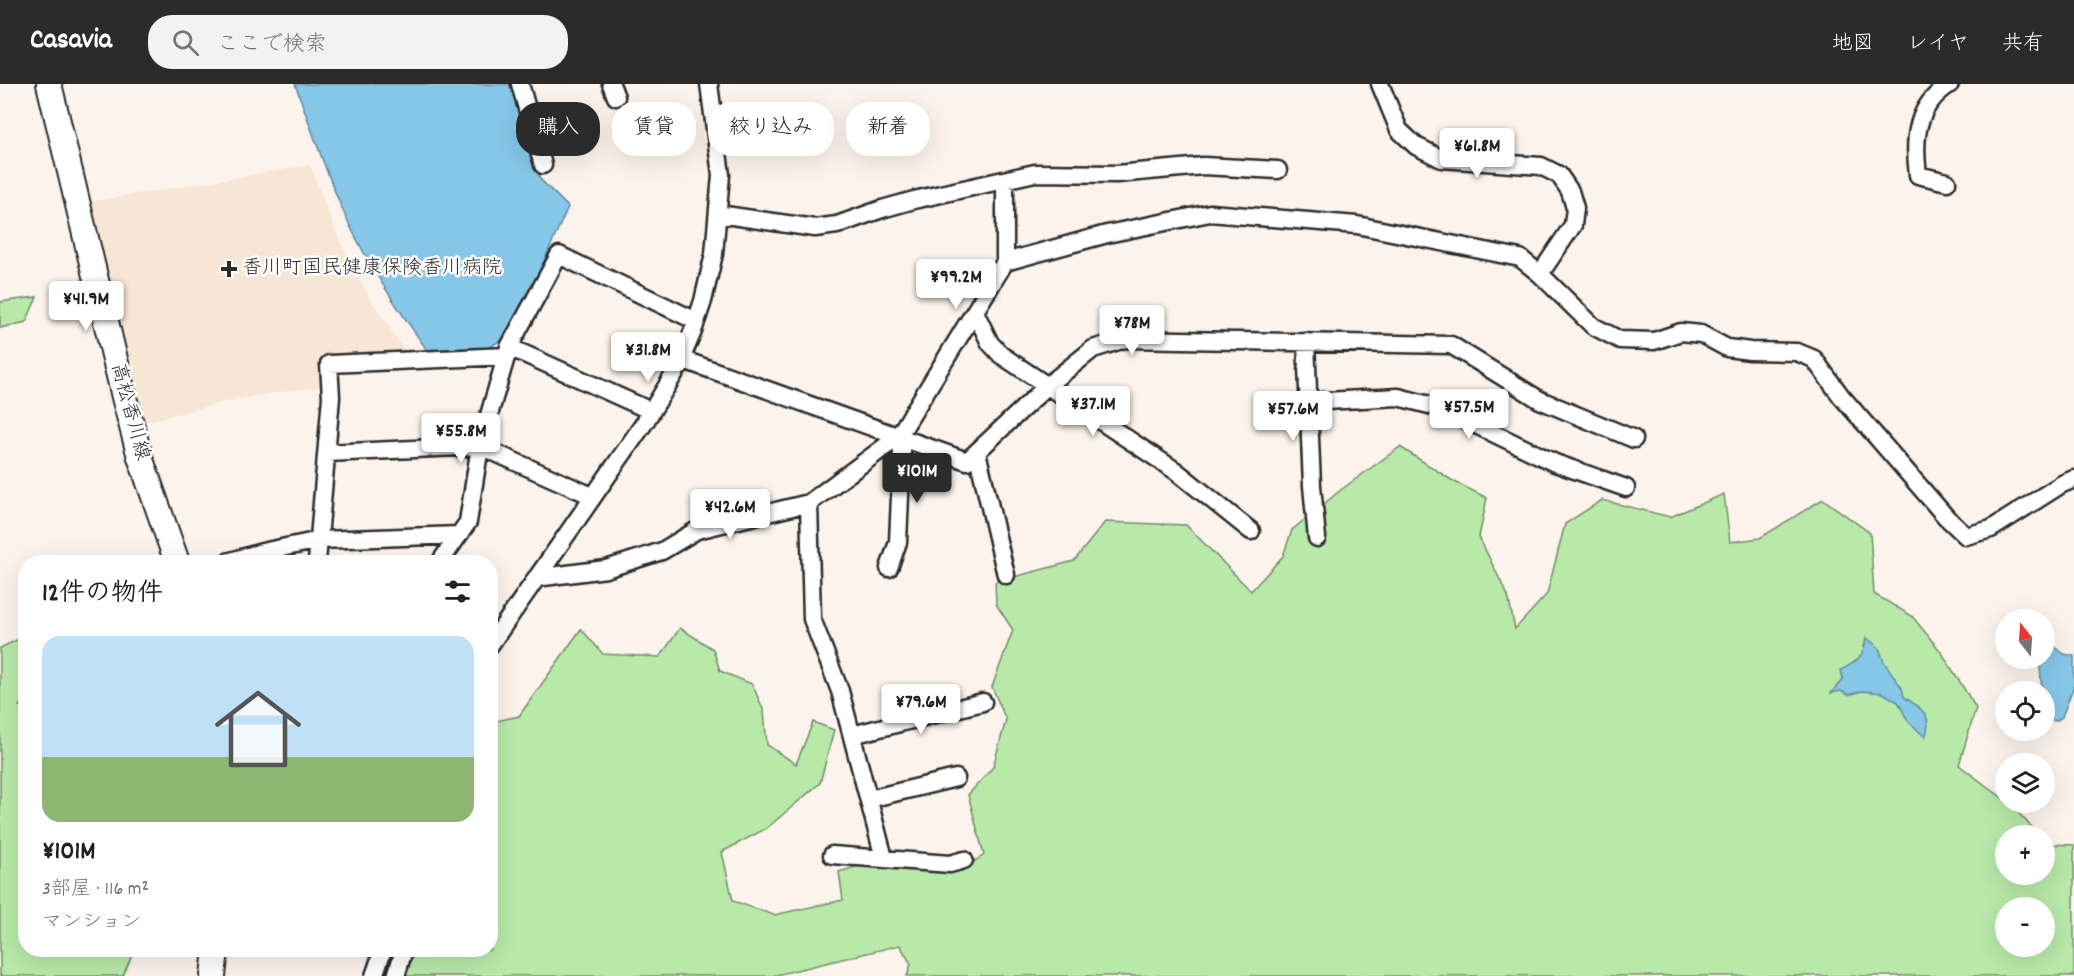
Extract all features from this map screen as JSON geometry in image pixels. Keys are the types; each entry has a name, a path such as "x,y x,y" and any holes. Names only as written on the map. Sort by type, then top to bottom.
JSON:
{"main road":[{"name":"高松香川線","path":"49,84 122,390 140,457 175,555"},
{"path":"213,976 215,957"}],"street":[{"path":"520,84 543,165"},
{"path":"498,633 676,372 704,301 714,254 721,175 710,84"},
{"path":"1380,84 1399,130 1416,146 1442,159 1541,166 1559,175 1570,191 1575,208 1573,225 1540,274"},
{"path":"1947,182 1918,175 1916,155 1921,115 1930,100 1950,84"},
{"path":"718,214 815,228 837,225 914,200 1035,173 1117,174 1203,166 1278,170"},
{"path":"536,578 606,569 662,551 698,530 809,502 898,438 1005,262 1005,180"},
{"path":"1005,262 1107,234 1210,213 1357,225 1520,258 1540,274 1593,326 1620,340 1654,341 1681,332 1701,334 1727,348 1797,352 1814,359 1841,396 1946,517 1966,536 1991,529 2062,484 2074,479"},
{"path":"445,555 468,522 480,446 508,352 559,255 696,321"},
{"path":"975,312 990,343 1001,355 1176,471 1251,531"},
{"path":"681,359 967,461 1047,386 1093,349 1125,339 1451,345 1540,400 1634,439"},
{"path":"1306,342 1312,486 1317,538"},
{"path":"318,555 331,397 329,364 508,352 651,411"},
{"path":"1308,402 1398,397 1442,408 1555,463 1626,488"},
{"path":"890,568 898,542 902,450 898,438"},
{"path":"327,453 480,446 592,496"},
{"path":"977,452 1006,575"},
{"path":"809,502 812,619 840,691 884,858"},
{"path":"252,555 320,540 459,535"},
{"path":"852,735 982,702"},
{"path":"869,799 956,778"},
{"path":"832,855 950,864 964,860"},
{"path":"374,976 381,957"},
{"path":"396,976 402,957"}],"shaded area":[{"name":"香川町国民健康保険香川病院","path":"310,165 339,239 371,300 406,352 322,354 322,386 236,399 142,423 88,202"}],"green space":[{"path":"37,297 26,322 0,328 0,302"},
{"path":"1400,447 1453,481 1487,498 1479,537 1508,596 1515,629 1547,594 1565,524 1602,500 1670,517 1724,494 1730,542 1760,538 1823,499 1870,533 1874,594 1912,616 1942,653 1976,708 1959,765 1995,792 1995,813 2018,813 2030,825 1995,825 1995,885 2055,885 2055,844 2074,845 2074,976 907,976 911,964 900,945 772,976 382,976 390,958 411,960 411,957 498,957 498,720 519,716 581,629 603,654 660,657 680,628 713,649 720,671 752,684 764,711 767,745 796,764 813,722 834,730 820,783 767,828 722,852 733,901 774,915 843,900 839,872 875,861 960,871 984,855 968,795 993,767 1006,720 992,687 1013,630 996,604 995,582 1074,561 1105,522 1186,525 1251,591 1283,556 1292,530 1342,489"},
{"path":"18,639 18,957 131,957 123,976 0,976 0,648"}],"water":[{"path":"295,84 512,84 519,102 516,102 516,156 534,156 540,179 568,207 512,333 487,349 427,350 362,249 331,181"},
{"path":"1866,637 1879,648 1884,662 1902,688 1904,697 1916,705 1927,718 1925,737 1908,721 1898,702 1883,693 1862,691 1849,695 1841,691 1831,693 1843,679 1841,670 1856,661 1862,654"},
{"path":"2055,647 2064,654 2074,656 2074,685 2062,717 2056,721 2055,681 2041,681 2040,669 2055,669"}],"place":[{"name":"香川町国民健康保険香川病院","path":"229,269"}]}
